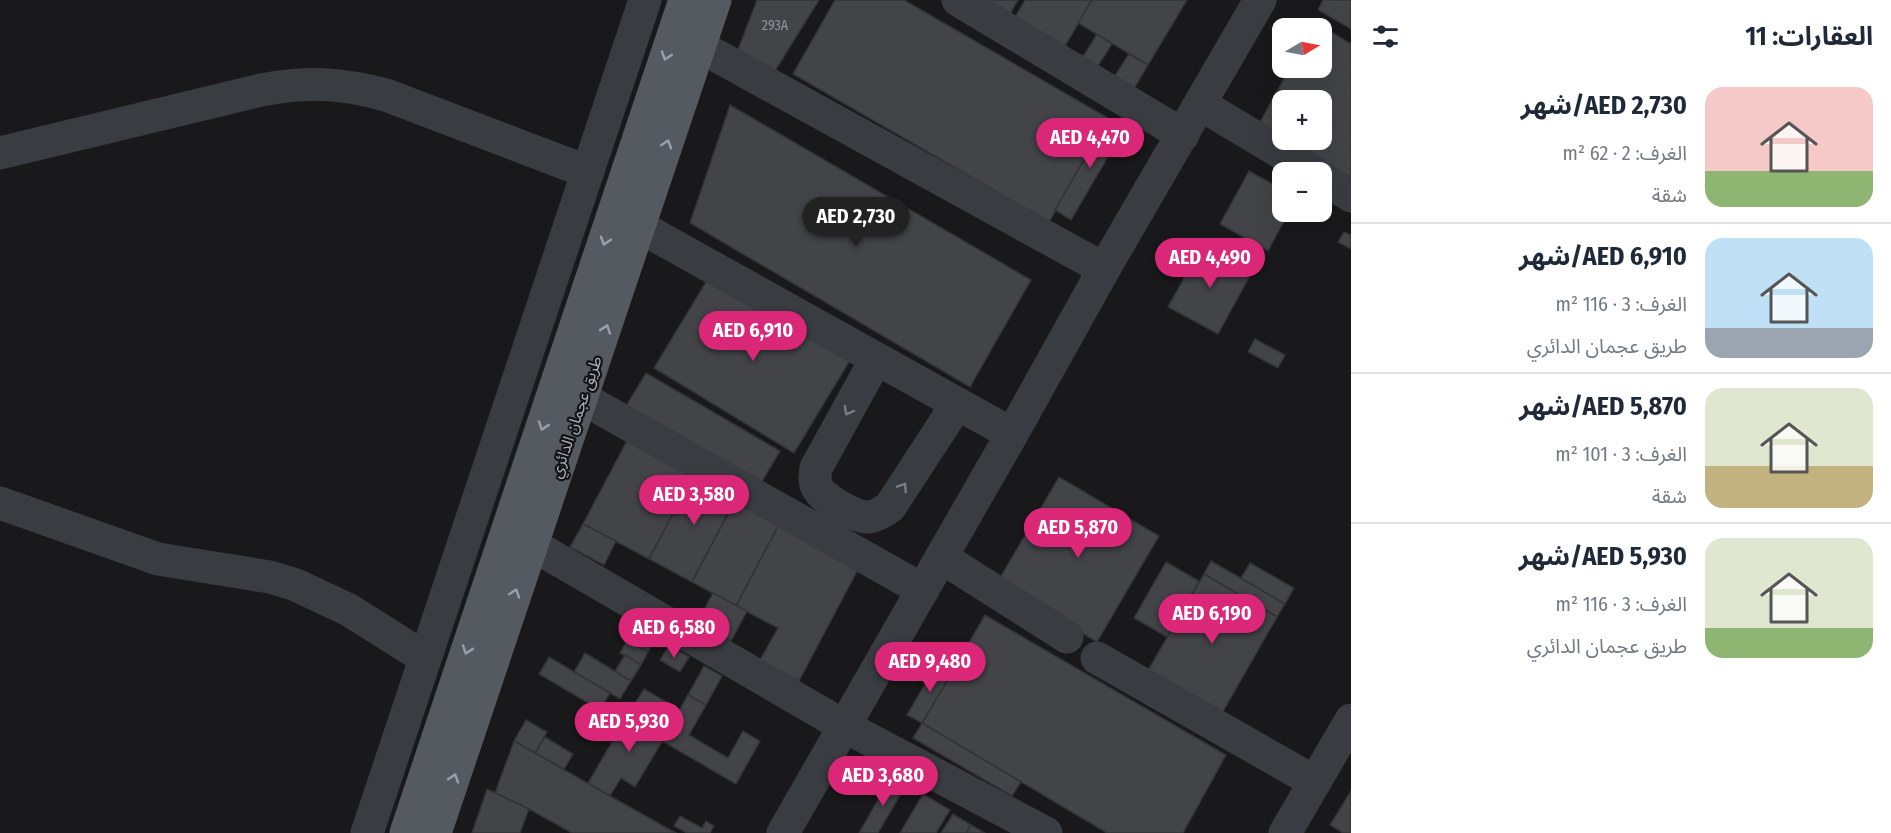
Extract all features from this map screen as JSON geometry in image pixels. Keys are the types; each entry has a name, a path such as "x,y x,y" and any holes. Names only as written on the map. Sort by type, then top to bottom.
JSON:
{"main road":[{"name":"طريق عجمان الدائري","path":"406,833 685,0"},
{"name":"طريق عجمان الدائري","path":"435,833 715,0"}],"street":[{"path":"367,833 645,0"},
{"path":"958,0 1183,135"},
{"path":"783,833 1012,434 1104,268 1260,0"},
{"path":"699,46 1104,268"},
{"path":"0,153 261,90 292,84 324,83 355,87 386,95 588,172"},
{"path":"1200,104 1296,162"},
{"path":"1332,184 1351,196"},
{"path":"640,226 1012,434"},
{"path":"876,359 816,468 814,478 822,495 855,515 868,517 880,514 890,507 957,404"},
{"path":"582,398 922,590"},
{"path":"0,503 158,559 270,577 296,585 349,610 425,658"},
{"path":"531,544 844,726 1046,833"},
{"path":"941,557 1067,637"},
{"path":"1096,658 1315,782"},
{"path":"1285,833 1351,720"}],"building":[{"path":"757,0 819,0 775,71 737,52"},
{"path":"835,0 904,0 1108,118 1049,222 793,74"},
{"path":"978,0 1018,0 1004,24"},
{"path":"1025,0 1092,0 1061,53 1011,24"},
{"path":"1092,0 1187,0 1148,65 1078,23"},
{"path":"1323,0 1351,0 1351,29 1332,18 1318,10"},
{"path":"1332,32 1351,44 1351,177 1332,166 1332,162 1325,162 1304,150 1332,150 1332,90 1278,90 1284,78 1332,78"},
{"path":"1097,34 1112,44 1094,72 1079,63"},
{"path":"1129,54 1148,65 1132,92 1112,80"},
{"path":"1272,101 1272,131 1259,124"},
{"path":"730,105 1031,280 970,387 690,223"},
{"path":"1108,118 1125,128 1071,220 1055,210"},
{"path":"1249,171 1272,184 1272,222 1284,222 1268,251 1220,224"},
{"path":"1344,232 1351,235 1351,249 1338,242"},
{"path":"1203,244 1252,272 1218,334 1168,307"},
{"path":"712,272 852,357 794,453 654,368"},
{"path":"1255,339 1285,355 1278,368 1248,352"},
{"path":"646,373 780,451 757,490 623,411"},
{"path":"630,435 696,470 649,559 583,524"},
{"path":"696,470 739,493 692,582 649,559"},
{"path":"1059,477 1159,536 1097,642 997,583"},
{"path":"739,493 783,517 736,606 692,582"},
{"path":"783,517 863,560 799,681 760,660 778,628 736,606"},
{"path":"583,524 616,541 604,565 570,547"},
{"path":"1211,561 1285,604 1277,617 1204,574"},
{"path":"1166,562 1199,581 1167,637 1134,618"},
{"path":"1250,563 1294,588 1285,604 1241,578"},
{"path":"1204,574 1277,617 1221,715 1147,672"},
{"path":"713,593 747,611 731,641 697,623"},
{"path":"985,615 1226,755 1183,833 1107,833 922,723"},
{"path":"636,624 657,636 648,652 627,640"},
{"path":"627,640 648,652 641,665 620,653"},
{"path":"669,645 689,657 680,672 660,660"},
{"path":"585,653 631,681 620,699 574,672"},
{"path":"625,655 641,665 631,681 615,671"},
{"path":"549,657 610,693 600,710 539,674"},
{"path":"938,662 953,671 922,723 907,715"},
{"path":"704,666 722,676 706,705 688,695"},
{"path":"644,689 680,710 669,730 632,708"},
{"path":"688,695 706,705 689,735 728,758 743,731 760,741 736,784 662,741"},
{"path":"632,708 669,730 635,787 621,778 610,796 588,783"},
{"path":"526,720 547,732 535,753 514,741"},
{"path":"922,723 1021,782 1012,796 913,738"},
{"path":"545,737 573,754 564,769 535,753"},
{"path":"514,741 676,833 572,833 495,793"},
{"path":"891,777 906,785 878,833 859,833"},
{"path":"487,789 529,809 520,833 472,833"},
{"path":"1351,791 1351,833 1343,833 1330,825"},
{"path":"923,794 950,810 936,833 900,833"},
{"path":"953,814 971,825 966,833 941,833"},
{"path":"680,816 702,828 706,821 714,826 710,833 687,833 674,826"},
{"path":"971,825 985,833 966,833"}]}
